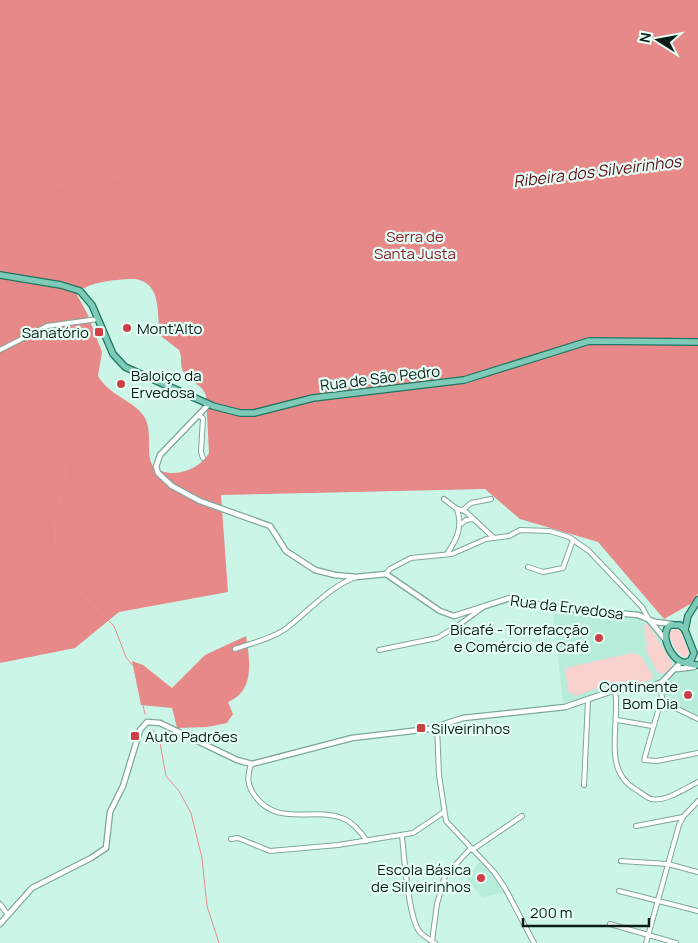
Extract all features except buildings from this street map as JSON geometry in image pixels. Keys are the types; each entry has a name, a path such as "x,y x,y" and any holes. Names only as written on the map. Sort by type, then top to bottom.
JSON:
{"main road":[{"name":"Rua de São Pedro","path":"0,275 60,285 80,292 92,305 113,354 124,367 206,403 226,410 254,413 313,398 464,380 589,341 698,342"},
{"path":"698,600 691,610 665,630 665,639 673,653 684,662 698,666"},
{"path":"685,630 691,610"},
{"path":"675,624 685,630 696,653 693,658 684,662"}],"street":[{"path":"0,350 46,326 98,319"},
{"path":"206,403 198,415 160,455 156,467 163,479 200,501 270,526 286,551 315,570 335,576 356,577 386,574 390,569 411,558 447,554 463,550 486,539 509,536 520,530 537,529 560,533 573,540 607,568 642,607 649,620 665,639"},
{"path":"198,415 203,418 201,452 203,458"},
{"path":"444,499 457,509 463,510 494,538"},
{"path":"463,510 470,503 491,499"},
{"path":"447,554 458,535 461,524 457,509"},
{"path":"461,524 466,520 473,520"},
{"path":"528,567 543,572 563,568 573,540"},
{"name":"Rua da Ervedosa","path":"386,574 440,611 454,616 510,598 550,607 638,616 649,620 675,624"},
{"path":"235,649 282,631 313,608 332,589 356,577"},
{"path":"379,650 437,638 482,608"},
{"path":"670,674 674,666 673,653"},
{"path":"0,924 32,888 91,858 106,848 110,812 122,786 140,730 144,724 156,722 237,760 250,764 260,763 352,738 429,729 456,719 565,706 615,690 652,687 659,684 684,662"},
{"path":"675,669 698,666"},
{"path":"659,684 662,689 661,701 652,726 644,760 657,761 698,753"},
{"path":"615,690 617,720 614,754 618,771 624,782 651,798 668,796 698,782"},
{"path":"584,785 588,700"},
{"path":"661,701 698,719"},
{"path":"617,720 652,726"},
{"path":"437,726 439,775 446,821 494,872 505,888 534,943"},
{"path":"250,764 248,779 250,788 267,808 296,815 340,817 363,835 367,841"},
{"path":"646,943 683,817 698,801"},
{"path":"231,839 238,838 270,851 280,852 367,841 419,830 444,812"},
{"path":"402,835 407,884 416,924 422,935 433,942 437,904 445,876 472,849 522,816"},
{"path":"636,826 683,817"},
{"path":"621,861 668,864 698,872"},
{"path":"619,891 698,911"},
{"path":"0,904 8,915"},
{"path":"610,924 676,943"}],"shaded area":[{"path":"553,612 640,618 652,626 673,660 667,673 648,686 614,688 563,703"},
{"path":"648,624 672,663 671,669 665,673 658,673 645,648 647,645 644,626"},
{"path":"676,628 681,632 689,652 686,658 677,651 672,643 670,631"},
{"path":"632,653 641,656 653,676 651,680 640,683 611,683 576,696 568,691 565,668"},
{"path":"682,670 698,671 698,717 664,700 667,684 673,675"},
{"name":"Escola Básica de Silveirinhos","path":"480,861 494,876 505,893 482,897 467,879"}],"green space":[{"name":"Serra de Santa Justa","path":"0,0 698,0 698,593 692,603 664,619 598,542 520,519 485,489 221,495 228,592 119,612 75,648 0,663","holes":["136,279 145,282 155,294 161,336 179,350 184,373 202,389 206,396 209,453 198,465 183,472 166,472 152,465 149,453 148,427 143,415 133,405 108,388 98,376 102,352 87,313 77,295 87,287 104,282"]},
{"path":"246,636 249,674 243,691 228,702 233,714 227,723 207,727 177,728 172,708 141,705 132,661 143,665 172,688 205,655"}],"waterway":[{"name":"Ribeira dos Silveirinhos","path":"0,194 121,176 224,176 269,184 291,197 405,197 430,210 482,201 533,187 663,176 698,170"},
{"path":"45,435 64,457 66,473 55,521 56,549 80,592 114,626 126,657 134,667 145,714"},
{"path":"153,730 160,743 166,776 179,791 191,813 202,858 207,906 219,943"}],"place":[{"name":"Mont'Alto","path":"127,328"},
{"name":"Sanatório","path":"99,332"},
{"name":"Baloiço da Ervedosa","path":"121,384"},
{"name":"Bicafé - Torrefacção e Comércio de Café","path":"599,638"},
{"name":"Continente Bom Dia","path":"688,695"},
{"name":"Silveirinhos","path":"421,728"},
{"name":"Auto Padrões","path":"135,736"},
{"name":"Escola Básica de Silveirinhos","path":"481,878"}]}
